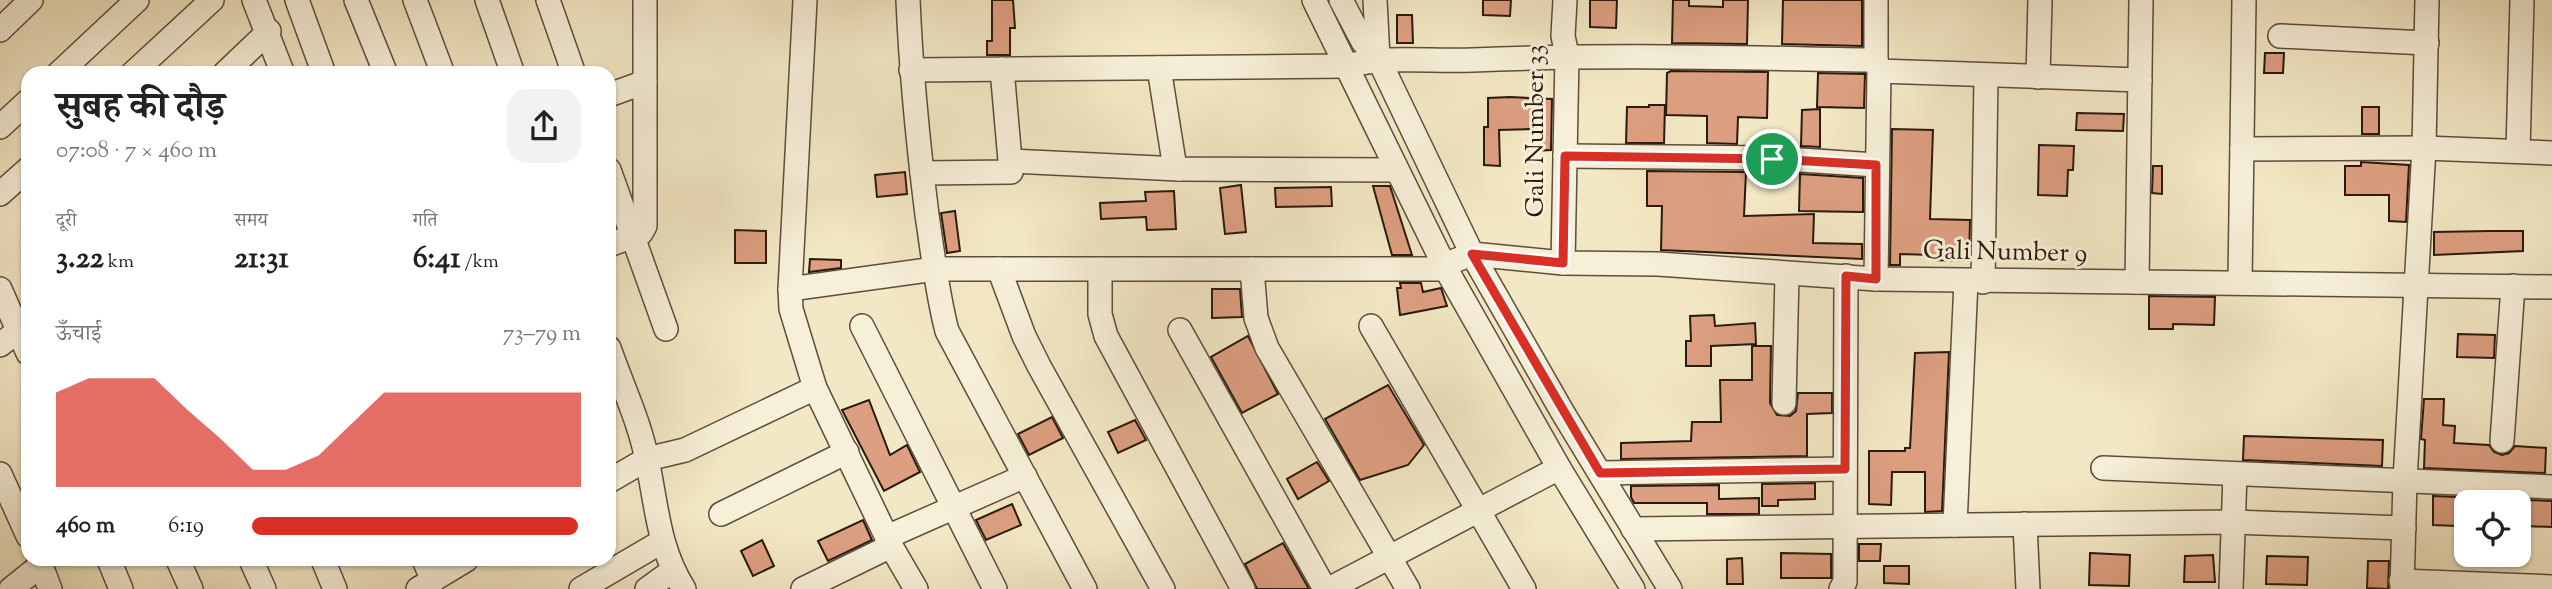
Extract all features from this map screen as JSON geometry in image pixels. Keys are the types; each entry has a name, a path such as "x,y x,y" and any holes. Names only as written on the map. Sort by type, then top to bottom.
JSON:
{"street":[{"path":"0,30 31,0"},
{"path":"67,66 137,0"},
{"path":"141,66 212,0"},
{"path":"254,0 269,31 280,66"},
{"path":"297,0 321,66"},
{"path":"356,0 383,66"},
{"path":"415,0 440,66"},
{"path":"486,0 510,66"},
{"path":"548,0 571,66"},
{"path":"616,242 641,233 645,226 645,0"},
{"path":"805,0 791,309 815,388 889,541 916,589"},
{"path":"908,0 911,70 922,173 947,331 1085,589"},
{"path":"1314,0 1397,170 1600,473 1670,589"},
{"path":"1341,0 1363,42 1378,58"},
{"path":"1375,0 1378,58 1458,261 1559,468 1633,589"},
{"name":"Gali Number 33","path":"1563,263 1567,55 1563,36 1565,0"},
{"path":"1876,0 1876,279"},
{"path":"2038,77 2040,0"},
{"path":"2137,282 2141,0"},
{"path":"2239,282 2244,0"},
{"path":"2427,0 2424,148 2405,480 2402,585 2552,587"},
{"path":"2518,151 2522,0"},
{"path":"232,66 269,31"},
{"path":"2280,36 2427,43"},
{"path":"911,70 1346,66 1378,58 1469,60 1567,55 1877,65 1986,76 2140,80"},
{"path":"1159,68 1174,162 1179,169"},
{"path":"922,173 1011,172 1002,69"},
{"path":"1955,525 1975,282 1986,76"},
{"path":"616,92 645,82"},
{"path":"0,127 21,108"},
{"path":"2242,149 2424,148 2552,153"},
{"path":"1565,156 1772,159 1876,165"},
{"path":"1011,161 1179,169 1397,170"},
{"path":"0,194 21,175"},
{"path":"616,189 666,329"},
{"name":"Gali Number 9","path":"790,289 935,268 1100,271 1252,269 1458,261 1658,264 1787,274 1975,282 2239,282 2552,287"},
{"path":"1252,269 1256,318 1267,348 1408,589"},
{"path":"999,270 1024,336 1039,366 1163,589"},
{"path":"1100,271 1100,314 1106,336 1243,589"},
{"path":"1784,403 1787,274"},
{"path":"1841,589 1845,582 1846,276"},
{"path":"2502,441 2512,286"},
{"path":"0,289 21,317 0,345"},
{"path":"862,326 995,589"},
{"path":"1371,326 1476,511 1524,589"},
{"path":"1180,330 1327,589 1559,468"},
{"path":"616,366 652,458 662,542 678,580 647,589"},
{"path":"616,477 652,458 685,450 815,388"},
{"path":"721,514 847,452"},
{"path":"2103,468 2552,487"},
{"path":"1600,473 1845,469"},
{"path":"0,474 21,520"},
{"path":"2231,589 2235,474"},
{"path":"803,589 889,541 1025,476"},
{"path":"1633,529 2234,522 2403,528"},
{"path":"2025,524 2028,589"},
{"path":"581,589 662,542"},
{"path":"11,589 37,566"},
{"path":"41,566 50,589"},
{"path":"111,566 121,589"},
{"path":"181,566 191,589"},
{"path":"254,566 264,589"},
{"path":"325,566 335,589"},
{"path":"425,577 452,566"}],"building":[{"path":"992,0 1013,0 1015,28 1010,28 1010,55 987,55 987,41 992,41"},
{"path":"1483,0 1511,0 1510,16 1483,15"},
{"path":"1590,0 1617,0 1616,28 1590,27"},
{"path":"1673,0 1689,0 1689,6 1723,7 1723,0 1748,0 1747,44 1672,43"},
{"path":"1783,0 1862,0 1862,46 1782,44"},
{"path":"1397,15 1412,15 1413,43 1397,43"},
{"path":"2265,53 2284,53 2283,73 2264,73"},
{"path":"1768,72 1767,118 1738,117 1737,144 1707,143 1707,116 1666,115 1667,73"},
{"path":"1818,73 1865,74 1864,108 1817,107"},
{"path":"1488,98 1552,99 1551,150 1533,151 1532,129 1499,130 1500,166 1484,165 1484,127 1488,127"},
{"path":"1665,105 1664,143 1626,143 1627,107"},
{"path":"2362,107 2379,107 2379,134 2362,134"},
{"path":"1820,109 1820,147 1801,146 1802,110"},
{"path":"2077,113 2124,114 2123,131 2076,130"},
{"path":"1892,129 1933,130 1930,219 1970,220 1969,261 1932,260 1932,255 1900,254 1900,265 1890,265"},
{"path":"2039,145 2074,146 2073,170 2068,170 2067,196 2038,195"},
{"path":"2361,162 2409,165 2406,222 2389,221 2389,195 2345,195 2345,166 2361,166"},
{"path":"2153,166 2162,166 2162,194 2152,193"},
{"path":"1647,171 1746,172 1744,216 1814,214 1813,243 1862,244 1862,259 1661,250 1662,206 1647,206"},
{"path":"905,172 907,194 877,197 875,175"},
{"path":"1800,174 1863,178 1863,212 1799,211"},
{"path":"1241,185 1246,232 1225,234 1220,188"},
{"path":"1373,186 1390,186 1412,255 1392,255"},
{"path":"1331,187 1332,206 1276,207 1275,188"},
{"path":"1174,191 1176,229 1147,230 1146,217 1101,219 1100,203 1146,201 1145,192"},
{"path":"955,211 960,251 947,253 941,213"},
{"path":"735,230 766,231 766,263 735,263"},
{"path":"2523,231 2523,251 2434,255 2434,232"},
{"path":"810,259 841,260 841,268 809,272"},
{"path":"1400,283 1421,283 1423,292 1441,288 1447,306 1400,315 1397,288 1401,288"},
{"path":"1212,289 1240,289 1242,317 1212,318"},
{"path":"2149,296 2215,297 2214,325 2173,324 2173,329 2149,329"},
{"path":"1714,315 1715,326 1755,323 1756,344 1711,346 1711,366 1686,366 1686,341 1691,341 1690,316"},
{"path":"2458,334 2495,335 2494,358 2457,357"},
{"path":"1248,336 1278,394 1242,413 1211,357"},
{"path":"1752,346 1771,346 1770,403 1777,415 1790,416 1796,411 1798,393 1832,393 1832,413 1807,414 1807,456 1621,459 1621,443 1691,441 1692,422 1721,422 1720,380 1752,380"},
{"path":"1949,352 1942,511 1925,512 1925,472 1892,472 1891,505 1869,504 1869,451 1905,451 1905,448 1910,448 1915,353"},
{"path":"1388,385 1424,445 1408,465 1360,480 1325,419"},
{"path":"2424,399 2444,399 2443,425 2455,426 2454,443 2489,445 2494,452 2502,455 2509,453 2515,446 2546,448 2545,473 2424,468 2425,440 2421,439"},
{"path":"869,400 890,455 907,445 920,472 884,491 842,410"},
{"path":"1052,417 1063,438 1029,455 1018,434"},
{"path":"1135,420 1146,440 1118,453 1108,432"},
{"path":"2244,436 2383,440 2382,466 2243,460"},
{"path":"1317,462 1329,481 1298,499 1287,479"},
{"path":"1815,483 1815,499 1778,500 1778,506 1762,506 1762,484"},
{"path":"1719,485 1719,499 1759,498 1759,514 1707,514 1707,503 1634,503 1631,497 1631,486"},
{"path":"2433,496 2454,497 2454,526 2433,525"},
{"path":"2531,500 2552,501 2552,527 2531,526"},
{"path":"1012,504 1021,525 986,540 976,520"},
{"path":"863,520 872,540 828,561 818,541"},
{"path":"762,540 774,566 753,576 741,551"},
{"path":"1283,543 1309,589 1257,589 1245,564"},
{"path":"1859,544 1881,544 1880,561 1859,561"},
{"path":"1781,553 1831,554 1831,578 1781,578"},
{"path":"2090,553 2130,555 2129,586 2089,585"},
{"path":"2213,555 2215,582 2184,582 2185,556"},
{"path":"2267,556 2308,557 2307,585 2266,584"},
{"path":"1742,558 1743,584 1727,584 1727,559"},
{"path":"2368,561 2389,561 2388,589 2367,588"},
{"path":"1884,566 1909,566 1909,584 1884,583"}],"route":[{"path":"1565,156 1772,159 1876,165 1876,279 1846,276 1845,469 1600,473 1472,254 1563,263 1565,156"}]}
